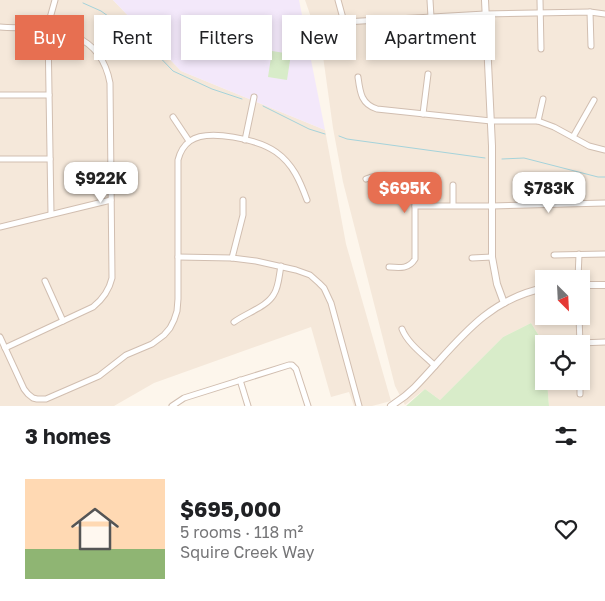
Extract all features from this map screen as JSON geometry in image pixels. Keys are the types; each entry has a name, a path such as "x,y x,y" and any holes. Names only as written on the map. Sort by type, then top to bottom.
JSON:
{"street":[{"path":"51,15 55,0"},
{"path":"338,0 344,22 366,21"},
{"path":"430,0 431,15"},
{"path":"485,0 491,121 492,257 497,284 504,303"},
{"path":"540,0 541,49"},
{"path":"468,15 590,12 605,14"},
{"path":"590,12 591,46"},
{"path":"0,27 15,28"},
{"path":"5,348 86,311 98,303 110,287 112,278 110,83 106,67 98,54 84,41"},
{"path":"48,60 51,214"},
{"path":"423,114 428,74"},
{"path":"358,77 363,100 372,108 491,121 538,121 589,146 605,150"},
{"path":"0,95 49,95"},
{"path":"245,140 254,97"},
{"path":"538,121 543,99"},
{"path":"573,137 594,100"},
{"path":"172,117 189,142"},
{"path":"0,337 24,389 28,394 37,399 50,398 99,376 126,355 158,340 170,328 178,305 177,167 180,153 184,147 197,137 211,135 245,140 276,152 295,172 307,200"},
{"path":"0,159 50,159"},
{"path":"366,179 378,176 401,178 406,181 415,194 415,259 407,267 389,267"},
{"path":"453,185 453,205"},
{"path":"0,227 111,200"},
{"path":"232,258 243,215 243,200"},
{"path":"416,206 605,203"},
{"path":"578,270 579,254"},
{"path":"554,255 605,254"},
{"path":"178,257 211,256 256,261 310,275 328,295 359,406"},
{"path":"472,258 492,257"},
{"path":"234,322 270,300 276,289 281,266"},
{"path":"45,281 63,321"},
{"path":"590,284 605,285"},
{"path":"391,406 405,396 469,328 482,317 504,303 535,291"},
{"path":"402,329 410,342 435,366"},
{"path":"590,343 605,342"},
{"path":"172,406 184,398 291,365 296,368 308,406"},
{"path":"240,380 248,406"},
{"path":"184,398 187,406"}],"shaded area":[{"path":"0,0 113,0 127,15 94,15 94,60 170,60 181,71 325,130 346,244 391,401 372,406 354,406 349,392 331,397 311,327 154,383 114,406 0,406"},
{"path":"113,0 299,0 302,15 282,15 282,60 311,60 325,130 181,71 170,60 171,15 127,15"},
{"path":"305,0 605,0 605,406 549,406 548,390 590,390 590,335 538,335 531,323 503,337 440,400 425,389 405,405 395,386 343,182 324,60 356,60 356,15 310,15"}],"green space":[{"path":"272,51 282,53 282,60 290,60 287,80 268,77"},
{"path":"531,323 538,335 535,335 535,390 548,390 549,406 406,406 425,389 440,400 503,337"}],"waterway":[{"path":"83,3 101,11 147,44 173,71 212,89 242,99"},
{"path":"263,106 309,129 325,134"},
{"path":"339,136 347,139 485,158"},
{"path":"502,159 524,158 598,177 605,177"}]}
